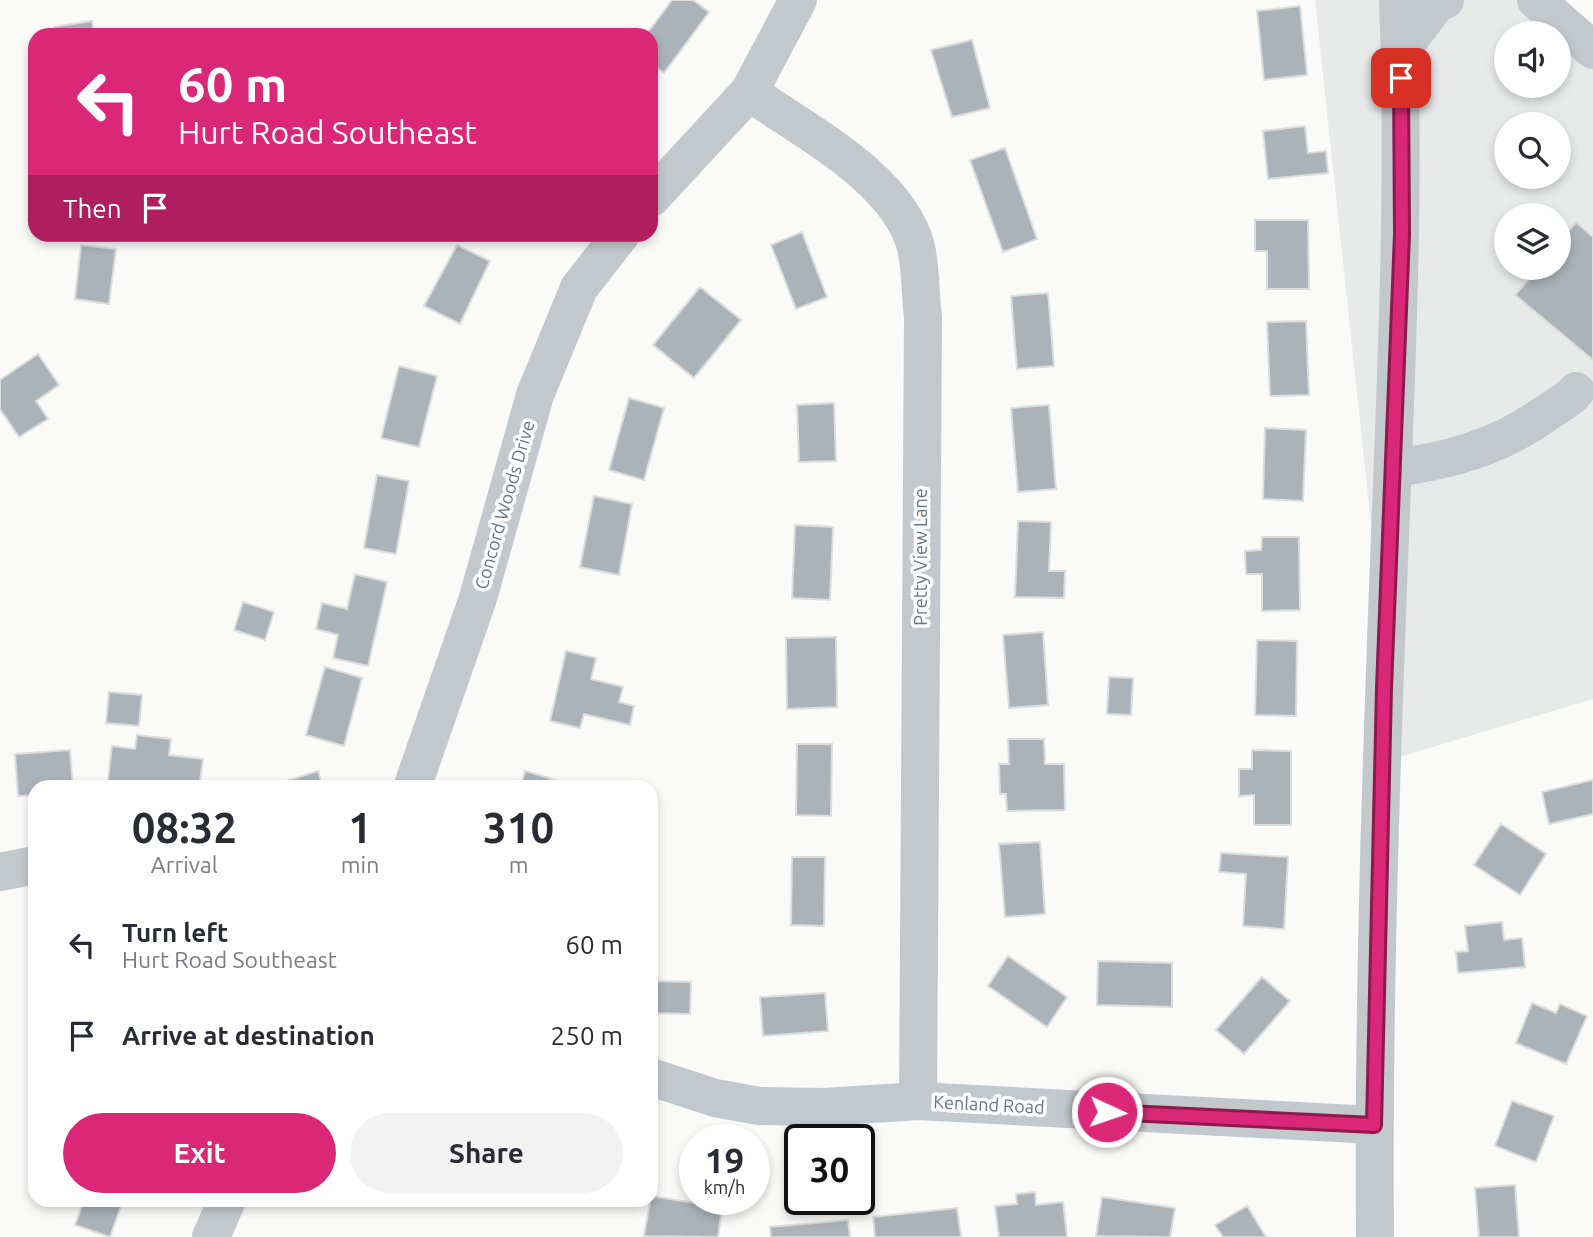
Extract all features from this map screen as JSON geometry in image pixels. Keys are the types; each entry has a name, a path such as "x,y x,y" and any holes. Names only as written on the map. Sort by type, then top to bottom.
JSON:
{"street":[{"path":"658,190 749,92 798,0"},
{"path":"1375,1237 1374,1125 1402,234 1398,0"},
{"path":"1400,52 1437,3 1445,0"},
{"path":"1536,0 1593,50"},
{"name":"Pretty View Lane","path":"749,92 866,174 901,210 916,247 923,317 918,1101"},
{"name":"Concord Woods Drive","path":"415,780 478,598 535,395 579,288 615,242"},
{"path":"1393,468 1452,458 1485,448 1532,424 1576,391"},
{"path":"0,872 28,866"},
{"name":"Kenland Road","path":"658,1079 715,1098 759,1105 825,1107 918,1101 1374,1125"},
{"path":"211,1237 224,1207"}],"shaded area":[{"path":"1315,0 1520,0 1546,21 1494,21 1494,98 1571,98 1571,42 1593,60 1593,699 1396,758"}],"building":[{"path":"672,0 693,0 709,12 664,73 658,68 658,28 651,28"},
{"path":"1300,6 1307,75 1264,80 1257,11"},
{"path":"92,21 93,28 54,28"},
{"path":"972,40 990,108 952,117 931,50"},
{"path":"1305,126 1308,153 1326,151 1328,173 1268,179 1263,131"},
{"path":"1005,148 1037,239 1003,252 970,160"},
{"path":"1255,220 1308,220 1309,289 1267,289 1267,251 1255,251"},
{"path":"1576,222 1593,237 1593,360 1515,295 1528,280 1571,280 1571,228"},
{"path":"802,232 827,297 796,309 771,245"},
{"path":"81,245 116,249 109,304 75,299"},
{"path":"457,245 490,261 460,324 424,306"},
{"path":"700,287 741,320 694,378 653,345"},
{"path":"1048,293 1054,366 1017,369 1011,296"},
{"path":"1306,321 1309,395 1270,396 1267,322"},
{"path":"38,354 59,385 36,401 48,419 19,437 0,409 0,380"},
{"path":"399,366 437,376 419,447 381,438"},
{"path":"629,398 664,408 644,480 609,470"},
{"path":"834,403 836,461 799,462 797,405"},
{"path":"1049,405 1056,489 1018,492 1011,408"},
{"path":"1265,428 1306,430 1303,501 1263,499"},
{"path":"377,475 409,481 396,554 364,548"},
{"path":"594,496 632,504 619,575 580,567"},
{"path":"1018,521 1051,522 1049,571 1065,571 1064,598 1015,597"},
{"path":"795,525 833,527 830,600 792,598"},
{"path":"1262,537 1299,537 1300,610 1262,611 1262,574 1246,574 1245,551 1261,550"},
{"path":"355,574 387,582 368,666 333,658 338,635 316,629 322,603 347,609"},
{"path":"243,602 274,612 265,640 234,630"},
{"path":"1043,632 1048,705 1009,708 1003,635"},
{"path":"836,637 837,707 787,709 786,638"},
{"path":"1257,640 1297,641 1296,716 1255,715"},
{"path":"566,651 596,658 591,679 623,687 619,702 634,706 630,725 584,714 580,728 550,721"},
{"path":"325,667 362,678 344,746 306,735"},
{"path":"1109,677 1133,678 1131,715 1107,714"},
{"path":"109,692 142,695 139,726 106,723"},
{"path":"137,735 171,739 169,755 203,759 200,780 108,780 112,746 135,749"},
{"path":"1008,739 1044,739 1045,764 1064,764 1065,810 1007,811 1006,794 1000,794 999,764 1009,764"},
{"path":"797,744 832,744 831,816 796,815"},
{"path":"70,750 72,780 28,780 28,795 18,796 15,754"},
{"path":"1252,750 1291,751 1291,825 1254,825 1254,795 1239,796 1239,769 1252,769"},
{"path":"318,771 321,780 289,780"},
{"path":"525,771 556,780 522,780"},
{"path":"1593,780 1593,814 1549,824 1542,792"},
{"path":"1501,824 1546,854 1520,895 1474,865"},
{"path":"1040,842 1045,914 1005,917 999,844"},
{"path":"1221,853 1288,857 1284,929 1243,926 1246,874 1219,872"},
{"path":"792,857 825,857 824,926 791,925"},
{"path":"1502,922 1504,940 1522,938 1525,967 1458,973 1456,952 1468,951 1465,926"},
{"path":"1008,956 1067,997 1047,1027 988,986"},
{"path":"1098,961 1172,963 1172,1007 1097,1005"},
{"path":"1262,977 1290,1001 1244,1054 1216,1030"},
{"path":"658,981 691,982 690,1014 658,1013"},
{"path":"825,993 828,1031 763,1036 760,997"},
{"path":"1532,1003 1556,1013 1560,1004 1587,1016 1566,1064 1516,1043"},
{"path":"1512,1101 1554,1116 1536,1162 1495,1146"},
{"path":"1515,1185 1519,1237 1479,1237 1475,1188"},
{"path":"1035,1192 1036,1205 1063,1202 1067,1237 999,1237 995,1206 1017,1204 1016,1194"},
{"path":"658,1197 679,1200 679,1215 721,1215 718,1237 644,1236 649,1207 658,1207"},
{"path":"1102,1197 1175,1208 1170,1237 1096,1236"},
{"path":"1247,1206 1266,1237 1223,1237 1215,1225"},
{"path":"81,1207 121,1207 110,1237 75,1225"},
{"path":"957,1208 961,1237 875,1237 873,1217"},
{"path":"848,1220 850,1237 771,1237 770,1227"}],"route":[{"path":"1107,1112 1374,1125 1384,688 1402,234 1401,78"}]}
